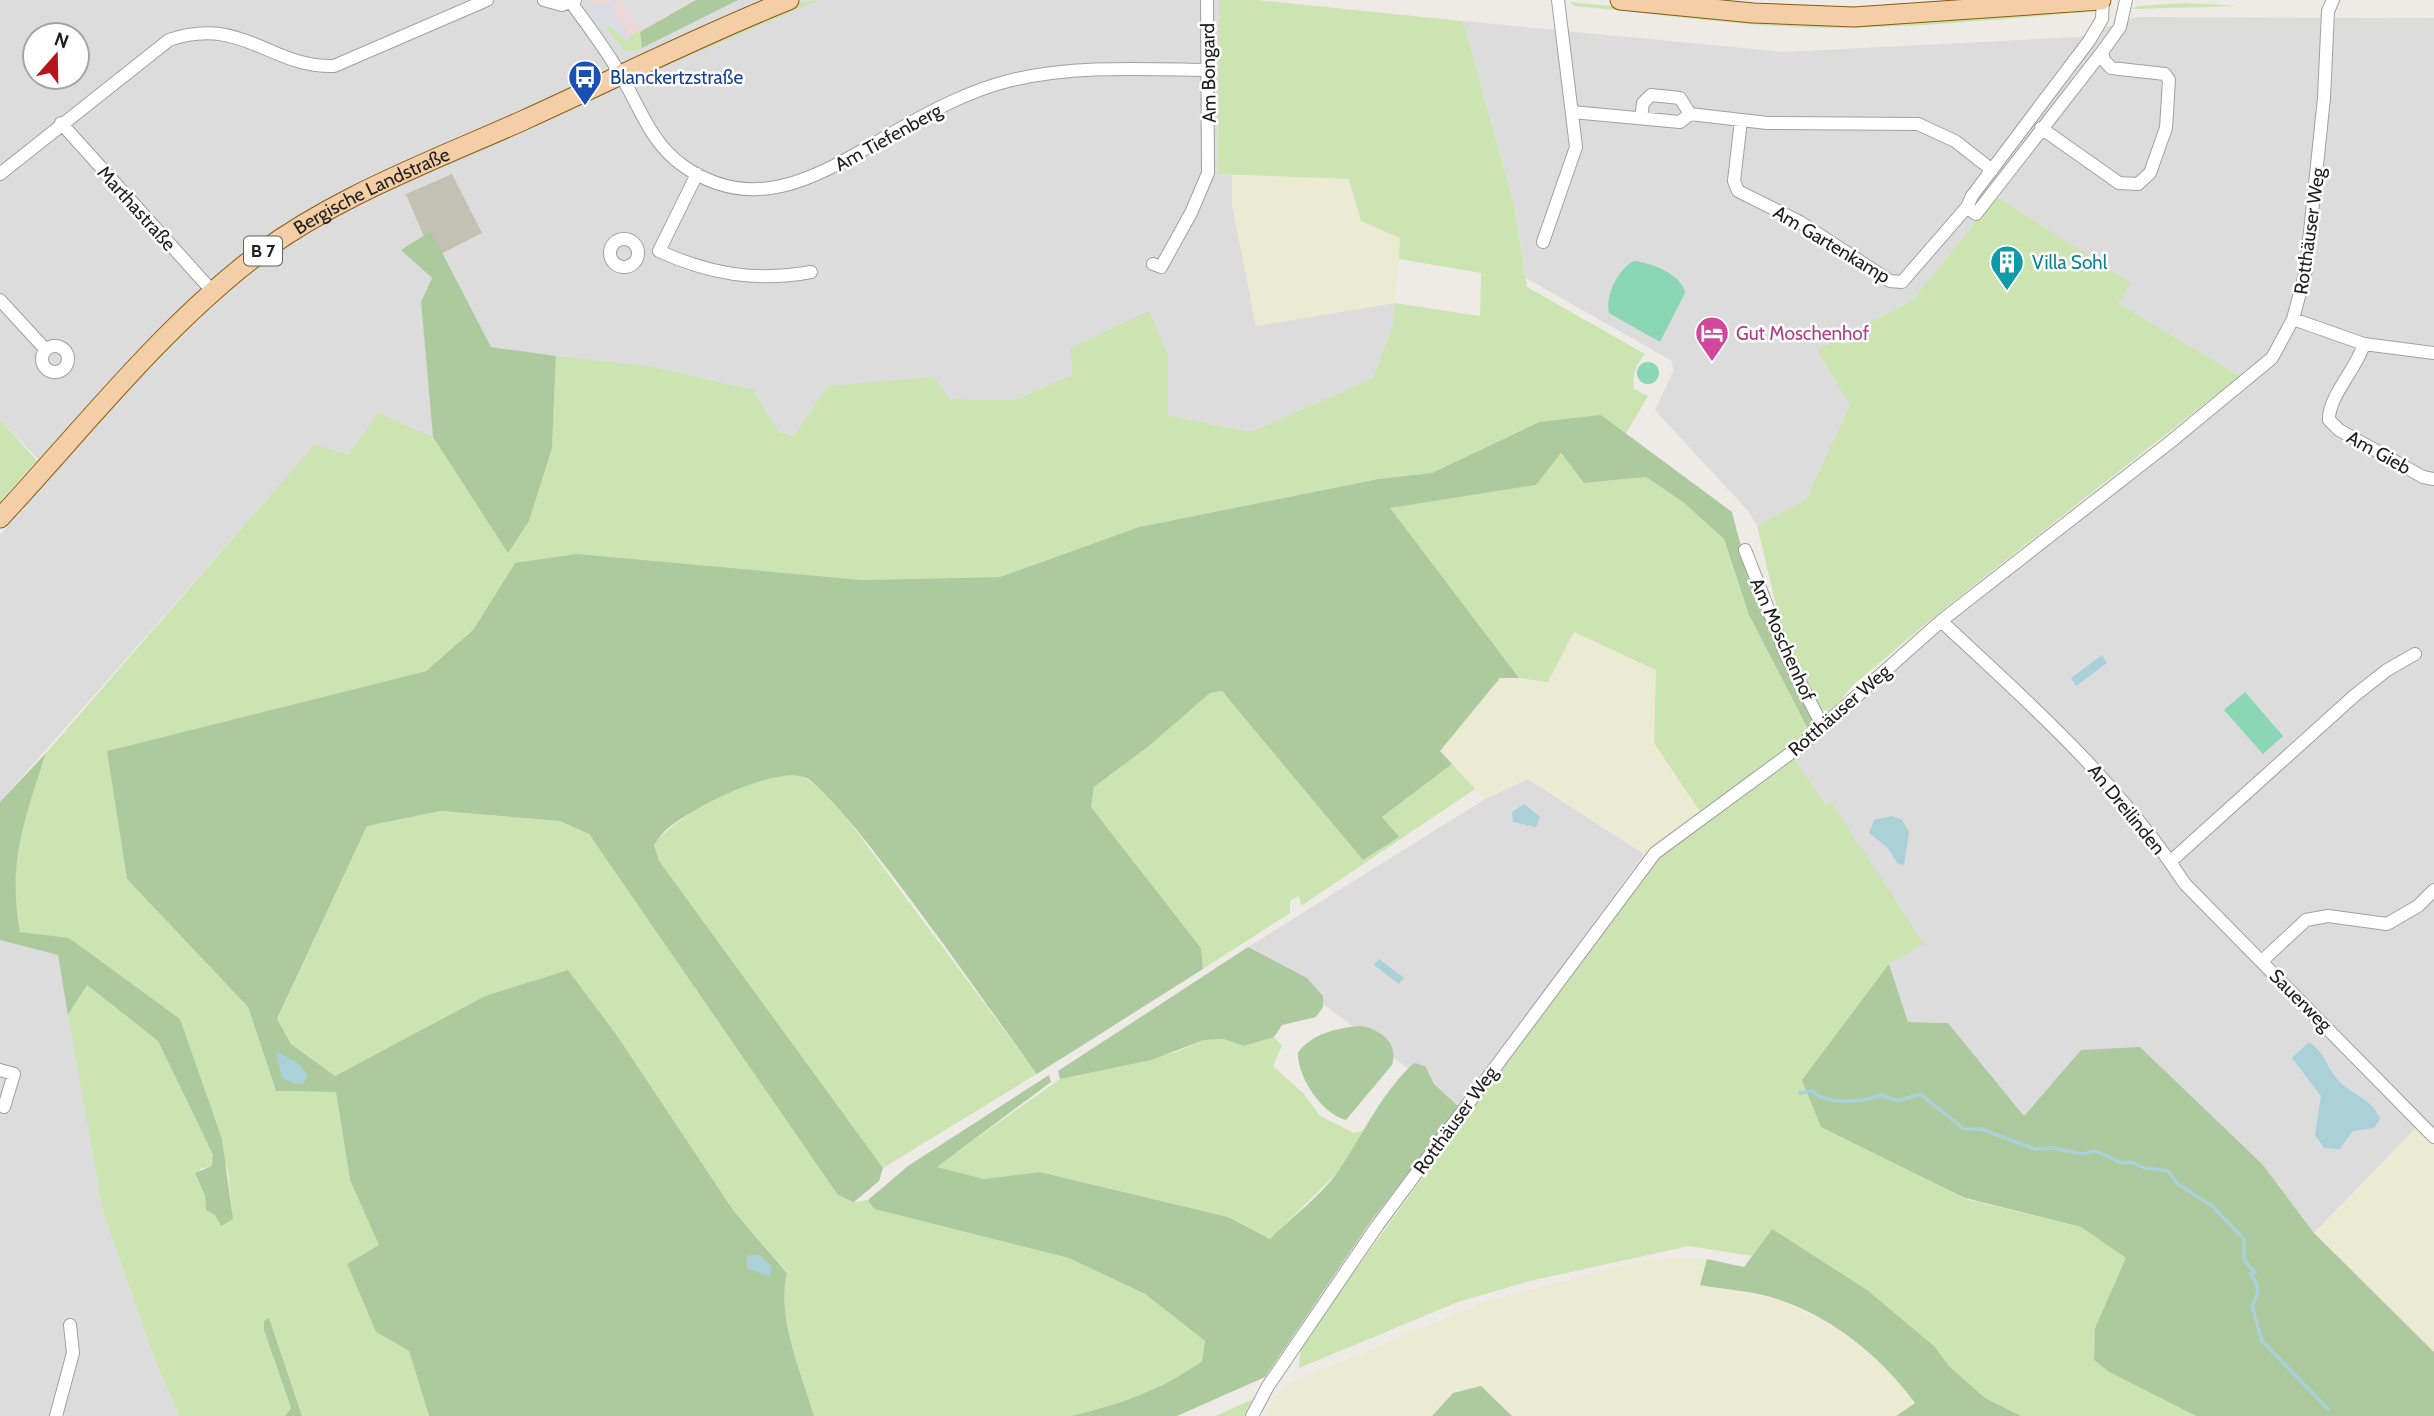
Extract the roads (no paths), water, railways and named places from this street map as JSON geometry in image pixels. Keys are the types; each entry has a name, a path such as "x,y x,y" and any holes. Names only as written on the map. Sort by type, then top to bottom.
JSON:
{"main road":[{"name":"Bergische Landstraße","path":"0,518 212,292 270,247 324,213 789,0"},
{"path":"1620,0 1753,13 1854,17 1969,12 2102,0"}],"street":[{"path":"0,174 169,40 192,33 227,33 311,64 334,66 487,0"},
{"path":"544,0 562,5 572,1 621,75"},
{"name":"Am Bongard","path":"1153,264 1161,267 1206,184 1209,147 1207,0"},
{"path":"1543,242 1576,147 1558,0"},
{"name":"Am Gartenkamp","path":"1972,210 1992,170 2089,41 2102,19 2102,0"},
{"name":"Am Gartenkamp","path":"1741,120 1734,181 1738,191 1800,222 1897,283 1908,278 1972,210 2042,127 2120,27 2126,0"},
{"name":"Rotthäuser Weg","path":"1252,1416 1268,1386 1377,1226 1655,853 1823,727 1941,621 2264,367 2293,319 2300,300 2308,258 2324,98 2328,11 2333,0"},
{"path":"2032,117 2119,183 2138,184 2147,178 2166,128 2169,80 2165,74 2111,68 2104,60 2102,52"},
{"name":"Am Tiefenberg","path":"621,75 653,138 667,153 697,174 734,188 766,190 784,187 831,168 940,108 1006,82 1044,74 1088,70 1208,70"},
{"path":"1641,118 1643,103 1651,95 1680,98 1690,114"},
{"path":"1572,112 1680,122 1690,114 1741,120 1850,125 1918,124 1955,141 1992,170"},
{"name":"Marthastraße","path":"61,123 212,292"},
{"path":"659,251 697,174"},
{"path":"638,253 659,251 693,266 729,275 770,278 811,272"},
{"path":"0,300 46,350"},
{"path":"2293,319 2364,344 2434,353"},
{"name":"Am Gieb","path":"2364,344 2361,356 2331,407 2329,420 2339,430 2423,477 2434,479"},
{"name":"Am Moschenhof","path":"1745,550 1787,657 1823,727"},
{"name":"An Dreilinden","path":"1941,621 2062,733 2140,820 2170,862 2354,696 2387,670 2415,654"},
{"name":"Sauerweg","path":"2170,862 2185,884 2434,1137"},
{"path":"2262,961 2306,920 2328,916 2387,924 2409,913 2434,890"},
{"path":"0,1070 14,1073 4,1107"},
{"path":"56,1416 73,1353 69,1325"}],"water":[{"path":"2102,655 2107,663 2076,686 2071,678"},
{"path":"1524,804 1540,817 1536,827 1513,822 1512,812"},
{"path":"1892,816 1902,820 1909,832 1904,865 1898,864 1887,847 1869,833 1874,820"},
{"path":"1379,959 1404,978 1399,984 1374,965"},
{"path":"2309,1042 2320,1052 2339,1081 2368,1102 2380,1119 2374,1128 2353,1131 2340,1149 2324,1148 2315,1135 2321,1096 2292,1058"},
{"path":"276,1054 298,1063 308,1075 303,1084 295,1084 282,1078"},
{"path":"747,1255 760,1255 772,1267 770,1277 747,1268"}],"waterway":[{"path":"1800,1093 1812,1091 1836,1101 1881,1095 1898,1101 1920,1094 1964,1129 1981,1129 2035,1149 2053,1148 2082,1154 2096,1151 2121,1163 2132,1162 2144,1168 2168,1171 2178,1184 2212,1206 2244,1239 2244,1260 2255,1273 2250,1274 2258,1290 2252,1306 2262,1341 2328,1409"}],"place":[{"name":"Blanckertzstraße","path":"585,107"},
{"name":"Villa Sohl","path":"2007,292"},
{"name":"Gut Moschenhof","path":"1712,363"}]}
